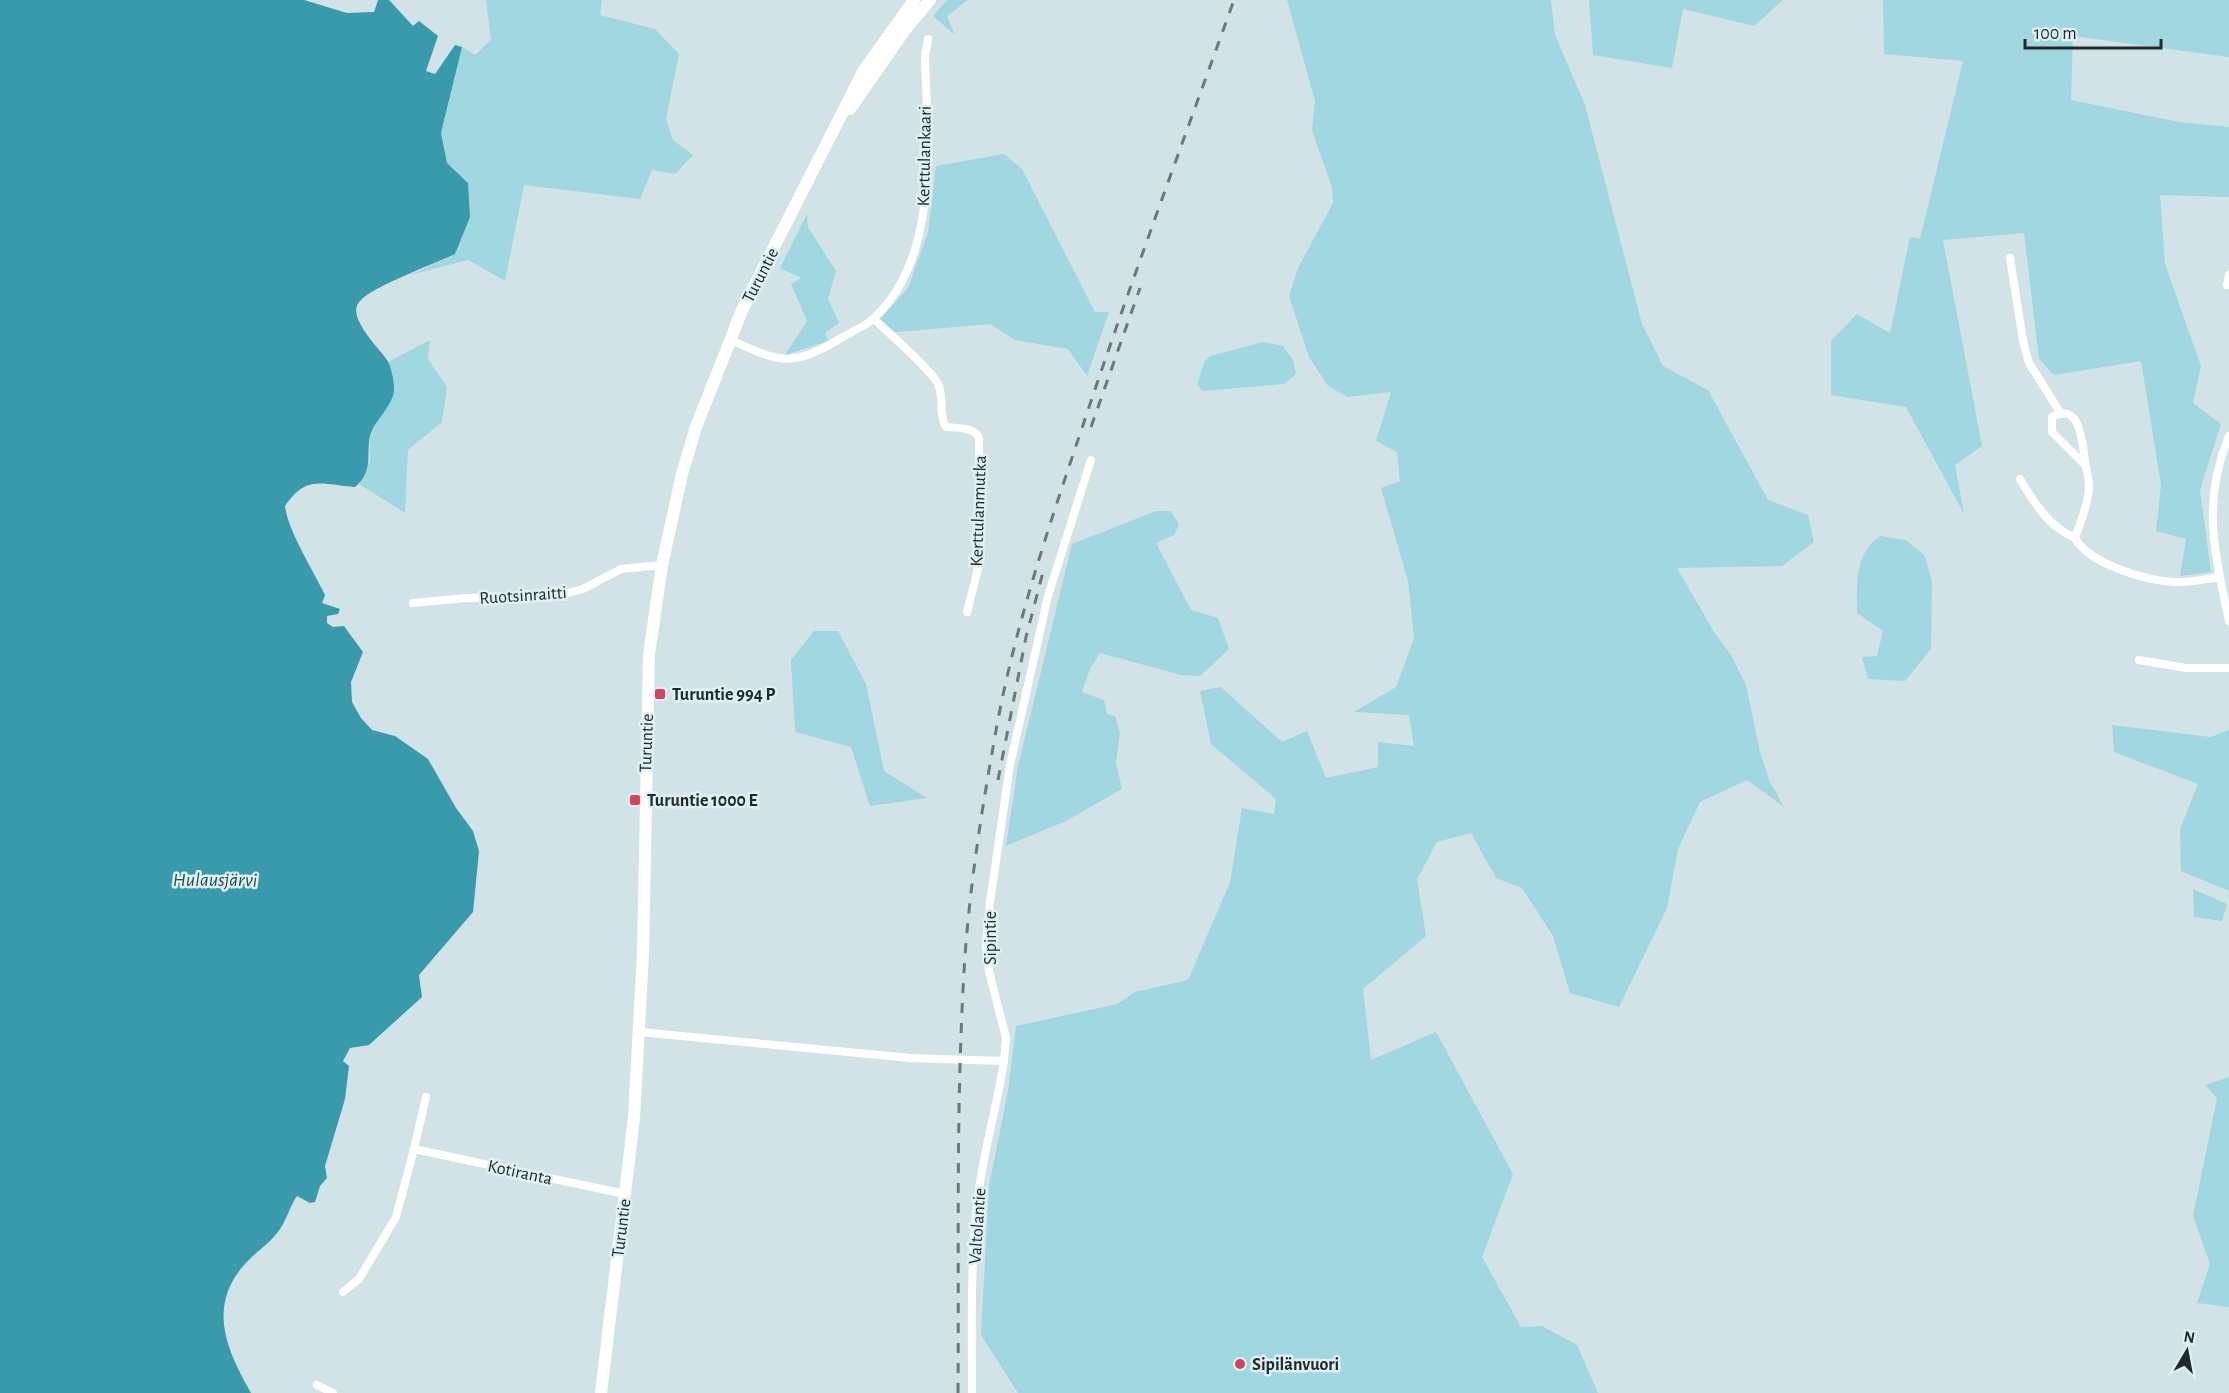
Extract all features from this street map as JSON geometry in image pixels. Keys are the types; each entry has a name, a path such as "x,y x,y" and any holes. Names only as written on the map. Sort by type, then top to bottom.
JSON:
{"main road":[{"name":"Turuntie","path":"601,1393 634,1118 640,1032 650,654 663,565 682,474 696,427 729,339 796,202 837,127 864,70 914,0"},
{"name":"Turuntie","path":"837,127 904,31 930,0"}],"street":[{"name":"Kerttulankaari","path":"729,339 760,354 795,359 812,355 874,319 895,292 906,270 924,211 927,173 925,57 928,39"},
{"path":"2010,258 2023,341 2029,363 2061,414"},
{"path":"2227,285 2229,275"},
{"name":"Kerttulanmutka","path":"874,319 936,381 942,401 943,423 946,427 970,430 977,433 979,438 979,565 967,612"},
{"path":"2075,538 2089,490 2085,465 2078,422 2071,415 2061,414 2052,417 2052,432 2085,465"},
{"path":"2229,436 2212,486 2211,509 2220,577 2229,621"},
{"name":"Sipintie","path":"1004,1061 1006,1038 989,971 986,946 993,880 1010,765 1048,596 1091,460"},
{"path":"2020,479 2045,516 2062,532 2075,538 2081,549 2090,556 2152,579 2174,582 2220,577"},
{"name":"Ruotsinraitti","path":"413,603 466,598 556,597 583,589 621,569 663,565"},
{"path":"2139,660 2186,668 2229,668"},
{"path":"640,1032 910,1058 1004,1061"},
{"name":"Valtolantie","path":"972,1393 975,1229 984,1155 999,1094 1004,1061"},
{"path":"344,1292 359,1278 396,1217 426,1097"},
{"name":"Kotiranta","path":"414,1149 625,1194"},
{"path":"317,1384 333,1393"}],"shaded area":[{"path":"486,0 602,0 600,15 655,29 679,54 666,119 673,140 693,155 675,174 652,170 640,199 524,185 505,281 468,260 410,275 455,254 468,183 447,163 441,133 462,47 475,55 491,40"},
{"path":"947,0 968,0 947,16 955,35 933,16"},
{"path":"1287,0 1551,0 1555,35 1585,105 1642,324 1663,366 1708,390 1768,500 1808,515 1814,542 1782,566 1677,568 1714,632 1731,655 1746,685 1760,752 1769,780 1784,807 1747,780 1700,802 1678,849 1667,908 1619,1007 1570,993 1553,936 1522,888 1496,878 1471,833 1437,842 1417,879 1426,936 1363,989 1371,1060 1436,1032 1513,1174 1482,1257 1521,1327 1542,1326 1577,1345 1598,1393 1018,1393 981,1335 989,1186 1008,1091 1016,1026 1117,1004 1135,992 1188,980 1230,882 1242,808 1274,814 1276,799 1211,744 1200,691 1221,687 1282,742 1307,731 1326,778 1378,767 1378,742 1414,746 1409,715 1354,712 1396,687 1414,638 1408,581 1381,488 1400,481 1397,452 1376,441 1391,392 1347,397 1328,386 1309,357 1289,296 1298,268 1333,203 1332,188 1312,130 1315,101"},
{"path":"1589,0 1783,0 1754,26 1683,9 1672,68 1593,55"},
{"path":"1883,0 2229,0 2229,57 2073,36 2071,100 2179,122 2229,127 2229,197 2160,195 2165,264 2201,366 2193,403 2221,424 2200,490 2211,572 2180,576 2186,539 2156,531 2161,485 2141,361 2054,375 2039,359 2024,233 1943,240 1982,446 1955,465 1964,514 1906,407 1831,395 1831,341 1857,314 1890,333 1910,237 1920,239 1963,61 1884,54"},
{"path":"1004,154 1022,169 1095,312 1109,312 1087,376 1068,349 1015,340 990,324 886,333 874,326 908,288 928,232 936,166"},
{"path":"807,214 808,227 836,271 828,299 839,323 825,333 828,341 785,355 807,321 791,284 801,278 780,268"},
{"path":"430,340 428,359 447,387 442,422 408,450 405,513 359,484 370,460 370,436 394,392 388,362"},
{"path":"1263,342 1283,346 1293,360 1296,374 1284,384 1203,391 1197,385 1204,362 1210,356"},
{"path":"1156,511 1171,511 1179,525 1174,535 1156,543 1191,610 1218,618 1229,649 1200,676 1181,675 1100,653 1090,669 1082,692 1104,700 1107,714 1115,716 1120,733 1116,763 1122,789 1066,821 1006,846 1018,766 1072,544"},
{"path":"1880,536 1906,540 1925,556 1932,582 1931,649 1905,681 1868,679 1862,657 1877,656 1883,631 1857,613 1857,580 1861,561 1865,552"},
{"path":"814,631 838,631 866,684 884,771 927,798 870,806 851,747 795,732 791,660"},
{"path":"2112,725 2211,737 2229,730 2229,891 2181,871 2180,829 2198,784 2114,752"},
{"path":"2193,889 2227,904 2222,921 2194,917"},
{"path":"2229,1077 2229,1307 2197,1303 2210,1264 2193,1216 2217,1098 2205,1085"}],"water":[{"name":"Hulausjärvi","path":"0,0 304,0 347,13 374,12 378,0 389,0 413,26 419,21 438,36 426,71 435,74 455,45 462,47 441,133 447,163 468,183 470,217 455,254 377,289 360,301 357,307 357,315 365,332 387,360 394,388 390,403 370,436 365,475 355,487 323,484 307,486 293,496 285,506 296,539 325,595 322,603 340,609 338,614 327,616 327,623 333,627 344,626 363,652 351,682 352,702 361,718 372,730 395,736 428,759 456,808 473,831 479,851 473,912 419,975 422,997 369,1045 350,1048 343,1061 349,1066 345,1099 325,1166 327,1178 320,1186 315,1202 310,1203 297,1196 280,1229 244,1265 233,1281 226,1297 225,1329 228,1345 251,1393 0,1393"}],"railway":[{"path":"958,1393 959,1141 963,990 976,857 997,725 1014,649 1057,501 1119,320 1234,0"},
{"path":"1091,427 1140,288"},
{"path":"998,780 1026,637 1043,572"}],"place":[{"name":"Turuntie 994 P","path":"660,694"},
{"name":"Turuntie 1000 E","path":"635,800"},
{"name":"Sipilänvuori","path":"1240,1364"}]}
